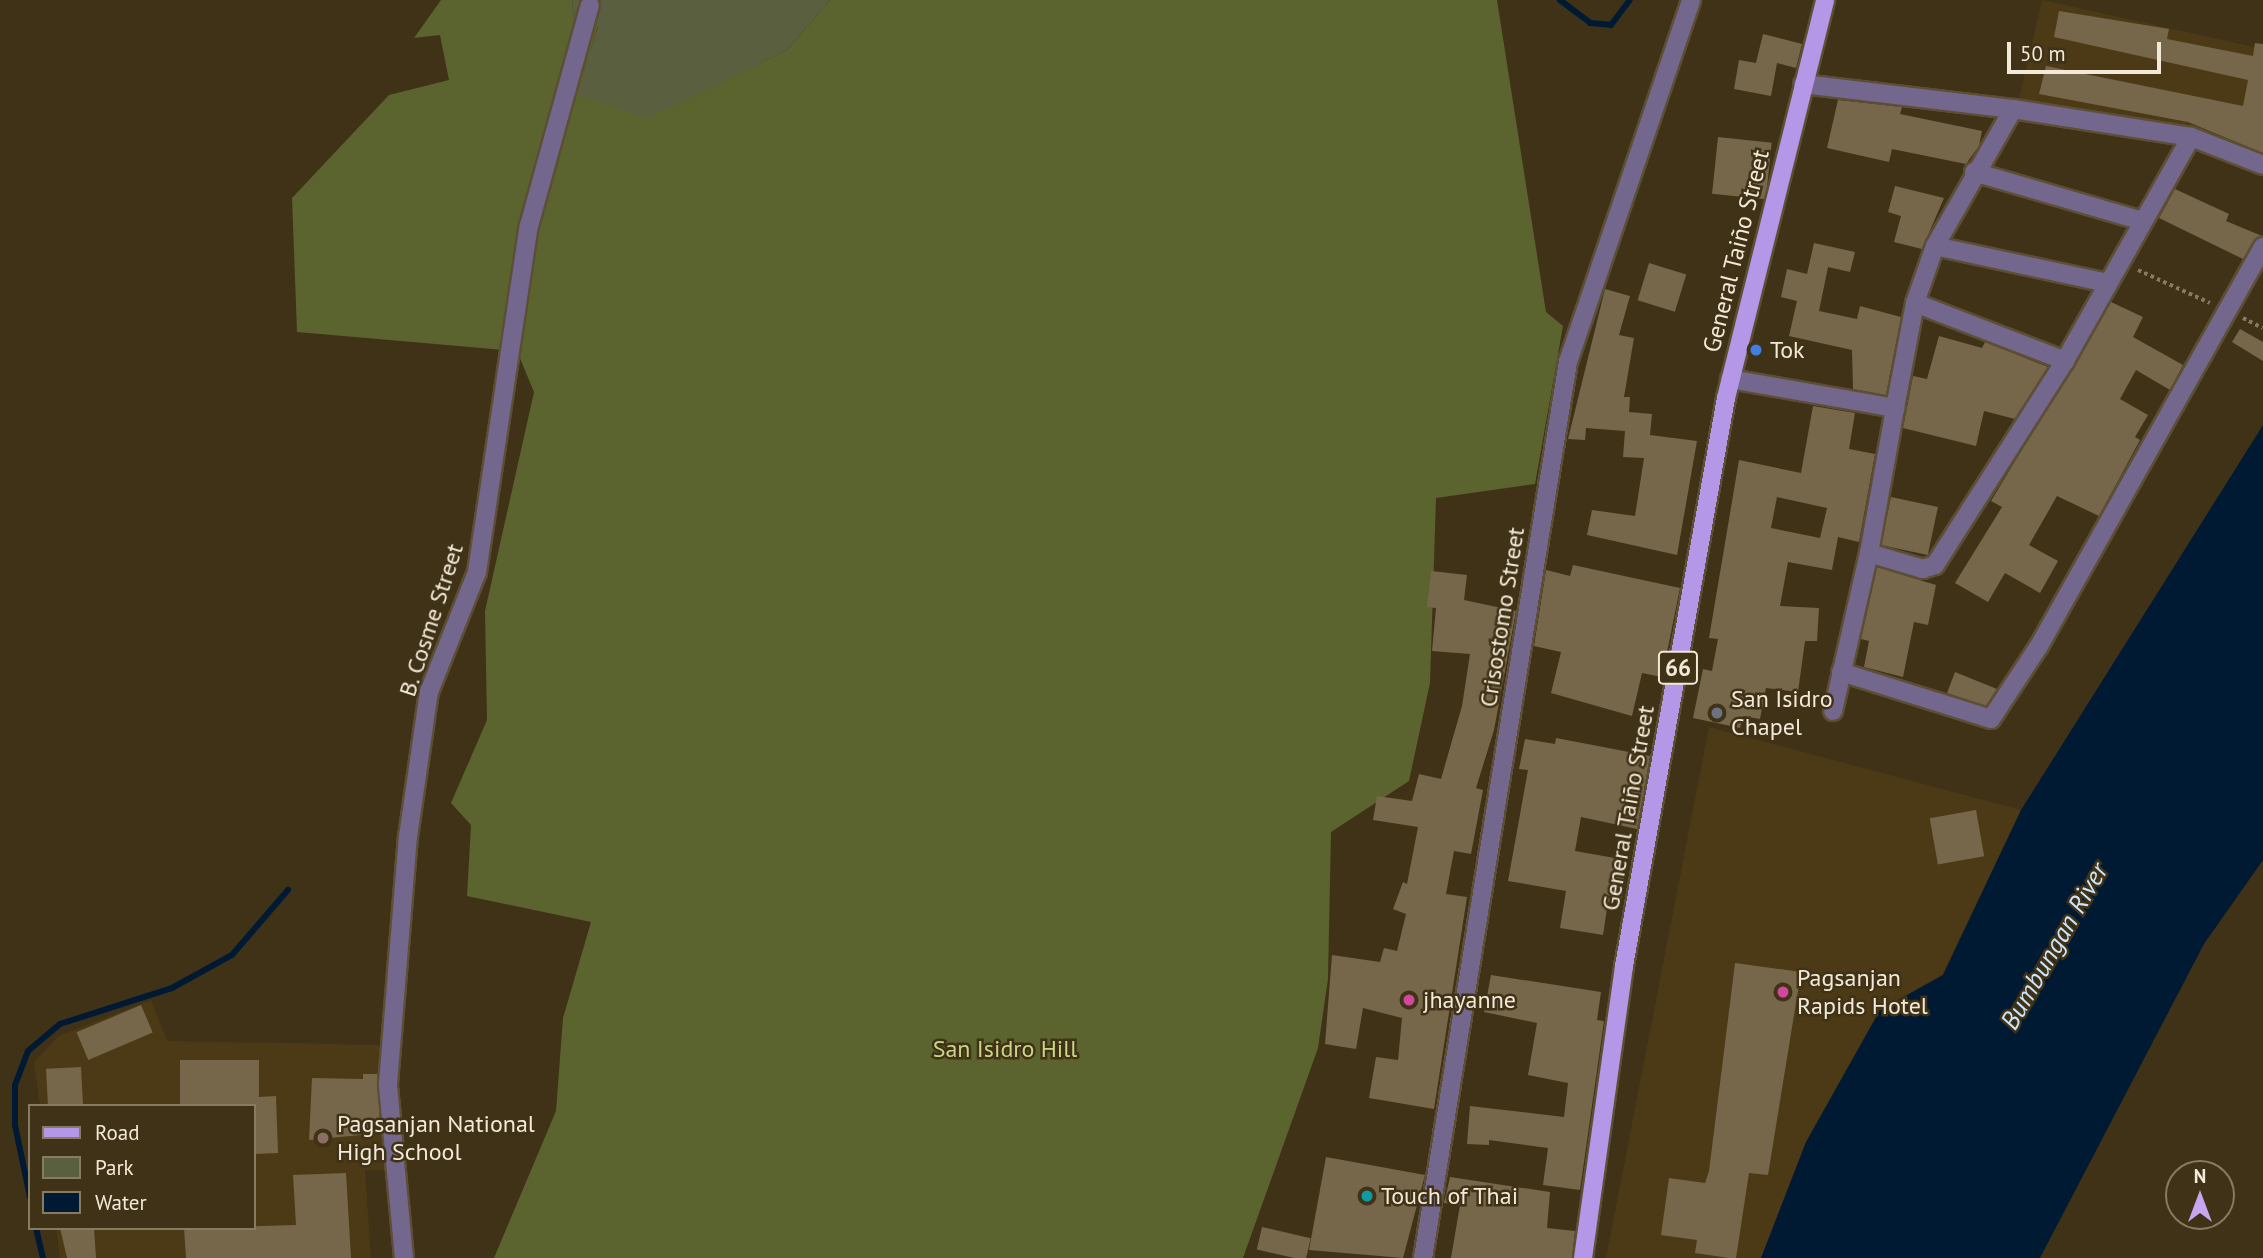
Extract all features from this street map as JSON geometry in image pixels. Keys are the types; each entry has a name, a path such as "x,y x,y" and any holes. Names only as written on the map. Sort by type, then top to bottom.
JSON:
{"main road":[{"name":"66","path":"1803,84 1825,0"},
{"name":"General Taiño Street","path":"1583,1258 1624,966 1730,379 1803,84"}],"street":[{"name":"Crisostomo Street","path":"1423,1258 1568,362 1690,0"},
{"name":"B. Cosme Street","path":"404,1258 388,1084 408,837 429,692 477,572 529,226 590,5"},
{"path":"1803,84 2013,109 2191,137 2263,165"},
{"path":"1833,711 1869,553 1915,303 1935,246 1973,172 2013,109"},
{"path":"1869,553 1923,569 1936,565 2065,361 2191,137"},
{"path":"1973,172 2143,221"},
{"path":"1935,246 2109,283"},
{"path":"1841,672 1991,719 2039,646 2229,312 2263,247"},
{"path":"1915,303 2065,361"},
{"path":"1730,379 1895,408"}],"path":[{"path":"2122,262 2263,328"}],"shaded area":[{"path":"2042,0 2263,49 2263,159 2174,125 2019,99"},
{"name":"Pagsanjan Rapids Hotel","path":"1709,727 2021,810 1942,975 1880,1010 1806,1142 1761,1258 1606,1258"},
{"name":"Pagsanjan National High School","path":"151,1000 167,1041 384,1045 394,1170 365,1170 371,1258 60,1258 56,1230 256,1230 256,1104 40,1104 34,1062 59,1036"}],"green space":[{"name":"San Isidro Hill","path":"441,0 572,0 575,29 598,25 578,94 648,118 787,50 830,0 1497,0 1546,312 1563,326 1535,484 1436,498 1430,683 1409,781 1331,832 1328,979 1318,1048 1243,1258 494,1258 556,1111 563,1018 591,922 467,896 471,825 451,803 487,720 485,611 534,392 517,351 297,332 292,198 389,95 449,80 440,35 414,38"},
{"path":"572,0 830,0 787,50 648,119 577,95 598,26 575,29"}],"water":[{"name":"Bumbungan River","path":"2263,425 2263,860 2204,944 2040,1258 1761,1258 1806,1142 1880,1010 1943,975 2021,810"}],"building":[{"path":"2059,11 2169,29 2167,39 2253,56 2255,43 2263,44 2263,153 2188,122 2039,94 2046,66 2243,106 2248,80 2054,37"},
{"path":"1763,34 1802,44 1796,68 1777,63 1771,96 1734,89 1739,60 1756,63"},
{"path":"1838,100 1902,107 1900,114 1982,131 1979,146 1966,164 1892,149 1889,162 1827,148"},
{"path":"1718,137 1772,143 1766,199 1712,194"},
{"path":"1895,186 1944,198 1922,249 1894,242 1901,216 1888,212"},
{"path":"2175,189 2229,214 2226,221 2262,236 2243,259 2159,218"},
{"path":"1814,243 1855,252 1850,272 1828,267 1819,311 1857,319 1860,306 1901,317 1886,395 1853,389 1852,350 1789,336 1797,301 1781,297 1787,269 1807,274"},
{"path":"1649,263 1686,274 1675,312 1638,300"},
{"path":"1605,289 1630,296 1619,335 1634,338 1624,397 1630,397 1629,412 1652,414 1650,435 1697,441 1677,555 1587,535 1592,510 1635,516 1644,458 1623,457 1625,431 1586,428 1585,440 1568,439"},
{"path":"2111,302 2143,317 2133,337 2183,365 2170,390 2136,370 2120,399 2148,415 2135,437 2140,440 2099,516 2057,496 2029,545 2058,561 2040,593 2005,573 1988,602 1955,583 2002,507 1991,501"},
{"path":"2240,329 2263,342 2263,361 2232,342"},
{"path":"1939,336 1982,348 1985,342 2048,367 2015,419 1984,411 1976,446 1903,428 1913,376 1927,379"},
{"path":"1813,406 1855,413 1849,449 1875,454 1859,542 1838,537 1832,570 1788,562 1780,606 1819,608 1817,641 1805,641 1798,692 1766,688 1760,719 1743,716 1740,728 1693,718 1703,669 1712,671 1718,639 1709,638 1739,460 1801,473","holes":["1777,497 1827,508 1820,538 1771,528"]},
{"path":"1891,497 1938,507 1928,555 1881,545"},
{"path":"1573,565 1680,588 1662,677 1642,673 1632,716 1551,693 1561,652 1534,646 1546,570 1570,576"},
{"path":"1877,567 1936,585 1928,625 1914,622 1903,677 1864,667 1869,641 1861,639"},
{"path":"1431,571 1467,575 1464,600 1516,611 1494,730 1476,788 1483,790 1471,854 1454,851 1446,894 1467,897 1434,1109 1369,1098 1376,1057 1398,1060 1402,1018 1363,1008 1356,1049 1325,1044 1332,955 1380,962 1384,948 1397,951 1406,914 1393,909 1403,882 1407,884 1418,827 1373,820 1377,796 1412,801 1419,774 1441,779 1462,706 1470,654 1432,651 1436,608 1427,607"},
{"path":"1955,672 1997,689 1986,706 1947,693"},
{"path":"1556,738 1650,756 1637,829 1581,817 1575,851 1626,860 1621,904 1608,902 1603,935 1560,928 1566,891 1508,881 1528,770 1519,769 1525,739 1555,744"},
{"path":"1976,810 1984,856 1938,864 1930,818"},
{"path":"1735,963 1801,972 1768,1175 1749,1173 1736,1258 1729,1258 1695,1253 1697,1240 1661,1235 1669,1178 1705,1183 1709,1171"},
{"path":"1491,975 1601,992 1597,1020 1604,1021 1580,1190 1543,1185 1548,1148 1489,1140 1489,1145 1467,1144 1470,1106 1564,1117 1568,1083 1528,1075 1537,1023 1484,1012"},
{"path":"141,1005 153,1033 88,1060 77,1032"},
{"path":"180,1060 259,1060 259,1097 276,1096 278,1153 256,1154 256,1104 180,1104"},
{"path":"81,1067 83,1104 48,1104 46,1069"},
{"path":"363,1074 377,1074 381,1133 309,1140 312,1078 363,1079"},
{"name":"Touch of Thai","path":"1326,1157 1425,1175 1403,1258 1309,1250"},
{"path":"346,1173 351,1258 186,1258 184,1230 256,1230 256,1226 296,1225 293,1175"},
{"path":"1450,1177 1550,1192 1547,1228 1575,1231 1572,1258 1451,1258 1460,1205 1444,1203"},
{"path":"1262,1227 1311,1238 1306,1258 1257,1249"},
{"path":"60,1230 94,1230 96,1258 67,1258"}],"waterway":[{"path":"1560,0 1590,23 1611,25 1630,0"},
{"path":"28,1187 15,1125 15,1085 28,1051 60,1024 172,988 232,955 288,890"},
{"path":"36,1230 43,1258"}],"place":[{"name":"Tok","path":"1756,350"},
{"name":"San Isidro Chapel","path":"1717,713"},
{"name":"Pagsanjan Rapids Hotel","path":"1783,992"},
{"name":"jhayanne","path":"1409,1000"},
{"name":"Pagsanjan National High School","path":"323,1138"},
{"name":"Touch of Thai","path":"1367,1196"}]}
